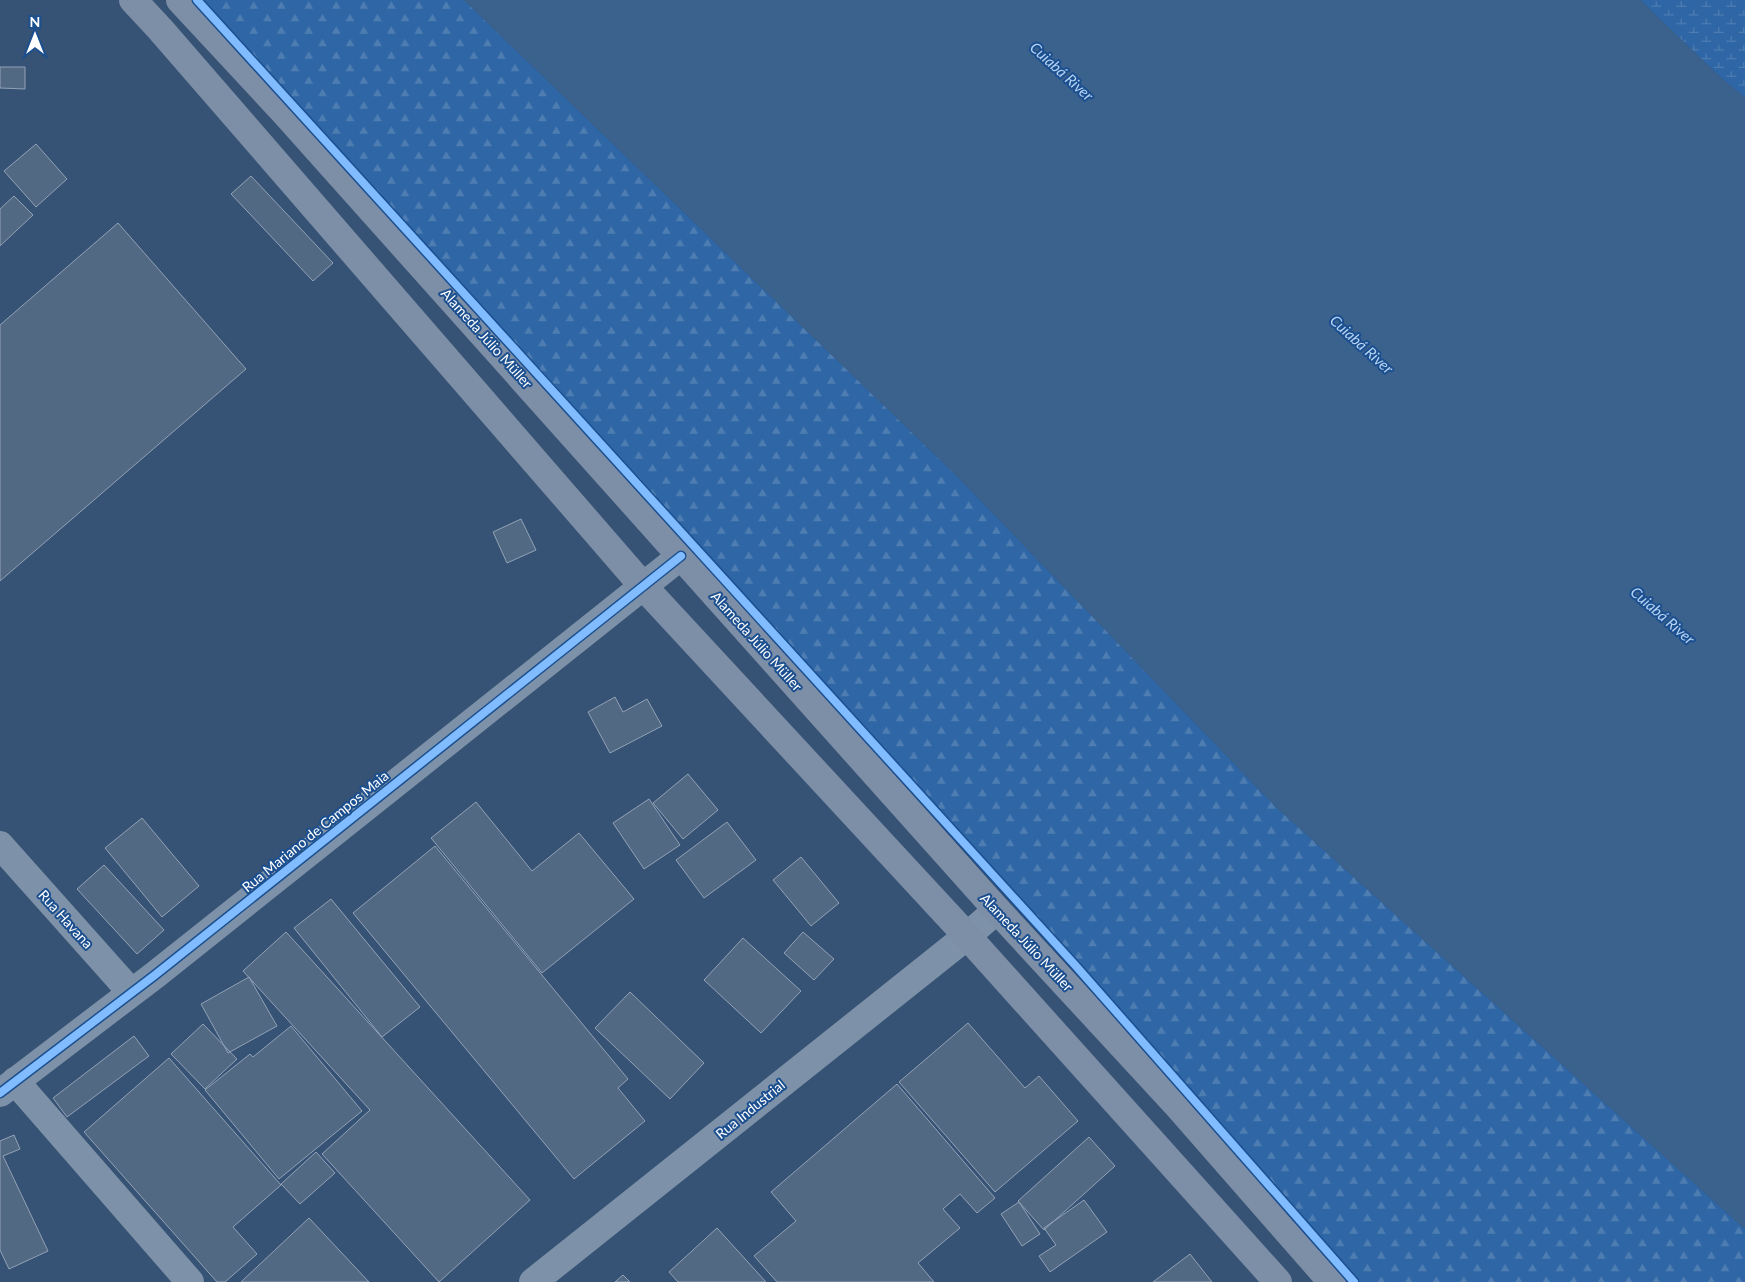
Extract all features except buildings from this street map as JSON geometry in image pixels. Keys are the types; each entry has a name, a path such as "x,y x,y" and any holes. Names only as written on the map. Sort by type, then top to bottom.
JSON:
{"main road":[{"path":"133,0 643,586 966,936 1278,1282"},
{"name":"Alameda Júlio Müller","path":"180,0 286,113 997,910 1178,1106 1332,1282"}],"street":[{"name":"Rua Mariano de Campos Maia","path":"7,1087 131,992 681,556"},
{"name":"Rua Havana","path":"0,845 131,992"},
{"name":"Rua Industrial","path":"533,1282 997,910"},
{"path":"7,1087 190,1282"}],"green space":[{"path":"201,0 464,0 957,476 1277,808 1745,1229 1745,1282 1357,1282"},
{"path":"1640,0 1745,0 1745,98 1719,76"}],"water":[{"name":"Cuiabá River","path":"464,0 1640,0 1719,76 1745,98 1745,1229 1277,808 957,476"}],"cycle path":[{"path":"197,0 1075,965 1354,1282"},
{"path":"0,1093 155,975 681,556"}]}
